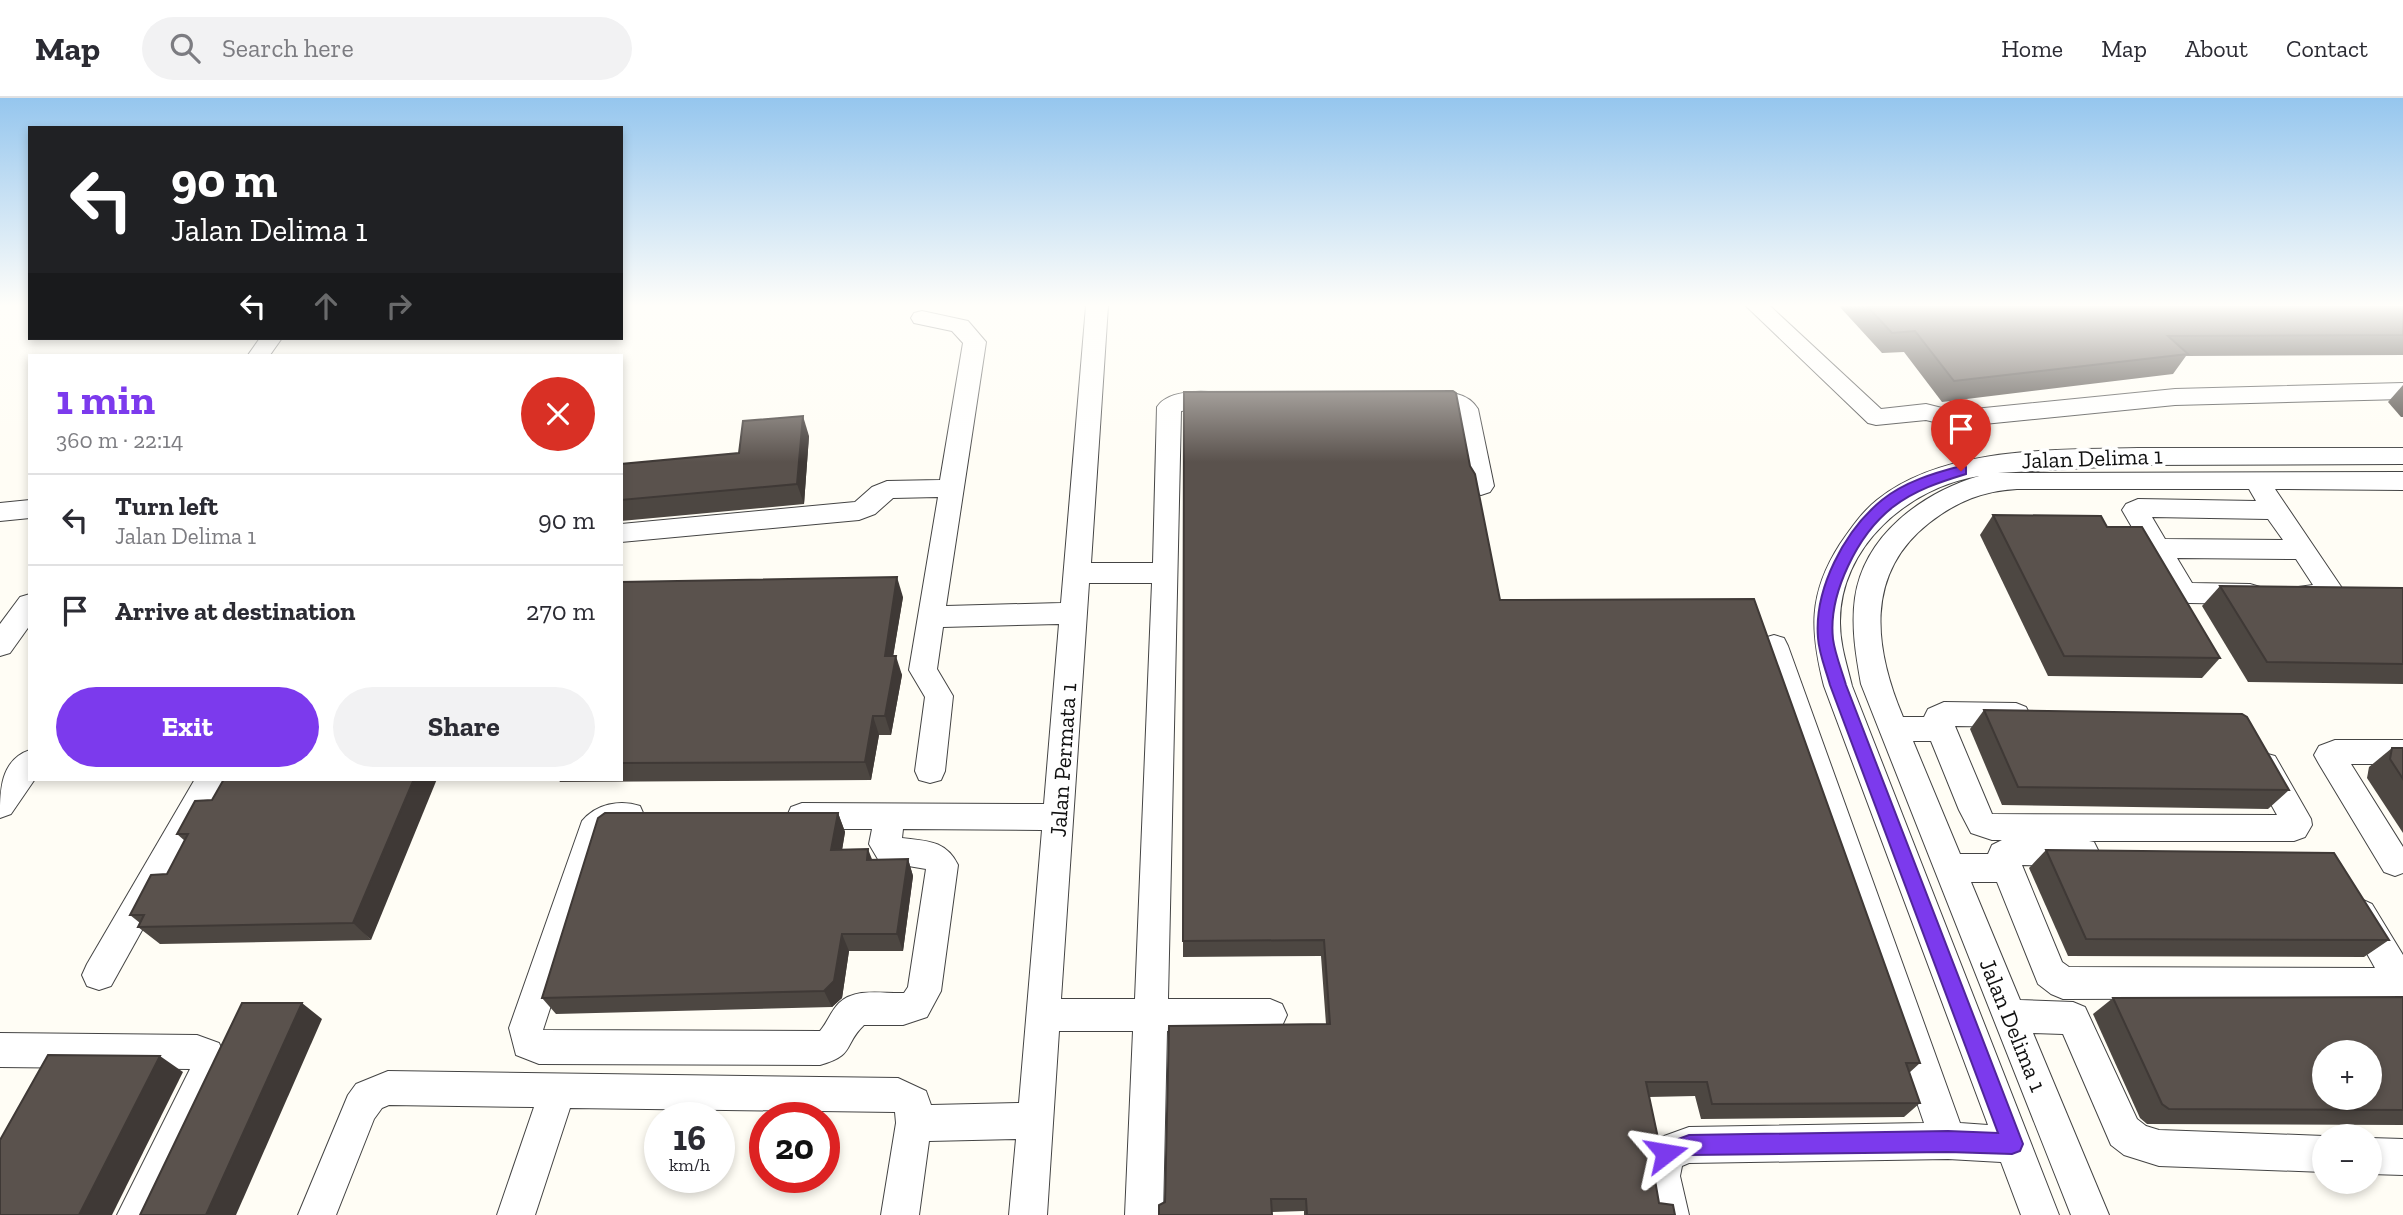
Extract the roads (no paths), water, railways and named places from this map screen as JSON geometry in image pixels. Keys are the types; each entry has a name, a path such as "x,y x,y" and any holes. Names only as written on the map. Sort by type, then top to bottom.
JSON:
{"street":[{"path":"930,771 939,696 923,670 972,358"},
{"name":"Jalan Permata 1","path":"1028,1215 1093,358"},
{"path":"1813,358 1876,417 1926,412 1954,419 2175,397 2403,391"},
{"path":"1144,1215 1170,407 1182,401 1251,401"},
{"path":"1401,401 1456,401 1466,409 1481,486"},
{"path":"2141,456 2157,481"},
{"name":"Jalan Delima 1","path":"2040,1215 1838,685 1825,639 1827,604 1834,581 1854,540 1887,504 1923,482 2004,461 2141,456 2401,465"},
{"name":"Jalan Delima 1","path":"2090,1215 1875,684 1866,638 1870,588 1882,558 1927,511 1955,494 1986,483 2017,480 2256,481 2401,465"},
{"path":"2256,481 2304,550 2330,591 2328,595 2189,593 2178,587 2135,514 2138,508 2276,510"},
{"path":"623,533 859,511 868,508 882,493 891,489 951,489"},
{"path":"0,512 28,509"},
{"path":"2156,548 2304,550"},
{"path":"1077,573 1166,573"},
{"path":"0,645 28,607"},
{"path":"931,617 1074,613"},
{"path":"1774,646 1948,1141"},
{"path":"2039,716 1944,714 1938,717 1982,824 1992,827 2294,828 2297,825 2296,819 2247,737"},
{"path":"1894,729 1941,729"},
{"path":"2395,862 2329,755 2335,752 2403,752"},
{"path":"0,805 18,766"},
{"path":"99,975 210,781"},
{"path":"654,815 615,815 599,821 593,830 526,1028 528,1043 539,1047 820,1048 832,1045 849,1016 859,1009 903,1009 915,1006 924,991 942,865 932,855 890,852 885,844 890,816"},
{"path":"772,816 1058,817"},
{"path":"2304,854 2010,851 2003,855 2050,972 2063,983 2398,984 2399,979 2344,886"},
{"path":"1950,868 2007,868"},
{"path":"2312,1154 2159,1148 2137,1142 2124,1132 2070,1011 2071,1002 2403,1003"},
{"path":"1043,1015 1270,1015"},
{"path":"2010,1016 2073,1018"},
{"path":"0,1050 197,1052 207,1055 207,1071 136,1215"},
{"path":"317,1215 360,1107 369,1096 388,1088 898,1095 913,1104 914,1123 900,1215"},
{"path":"516,1215 558,1090"},
{"path":"914,1123 1035,1121"},
{"path":"1670,1215 1662,1176 1666,1153 1689,1145 1948,1141 2012,1144"},
{"path":"2382,1156 2403,1157"}]}
